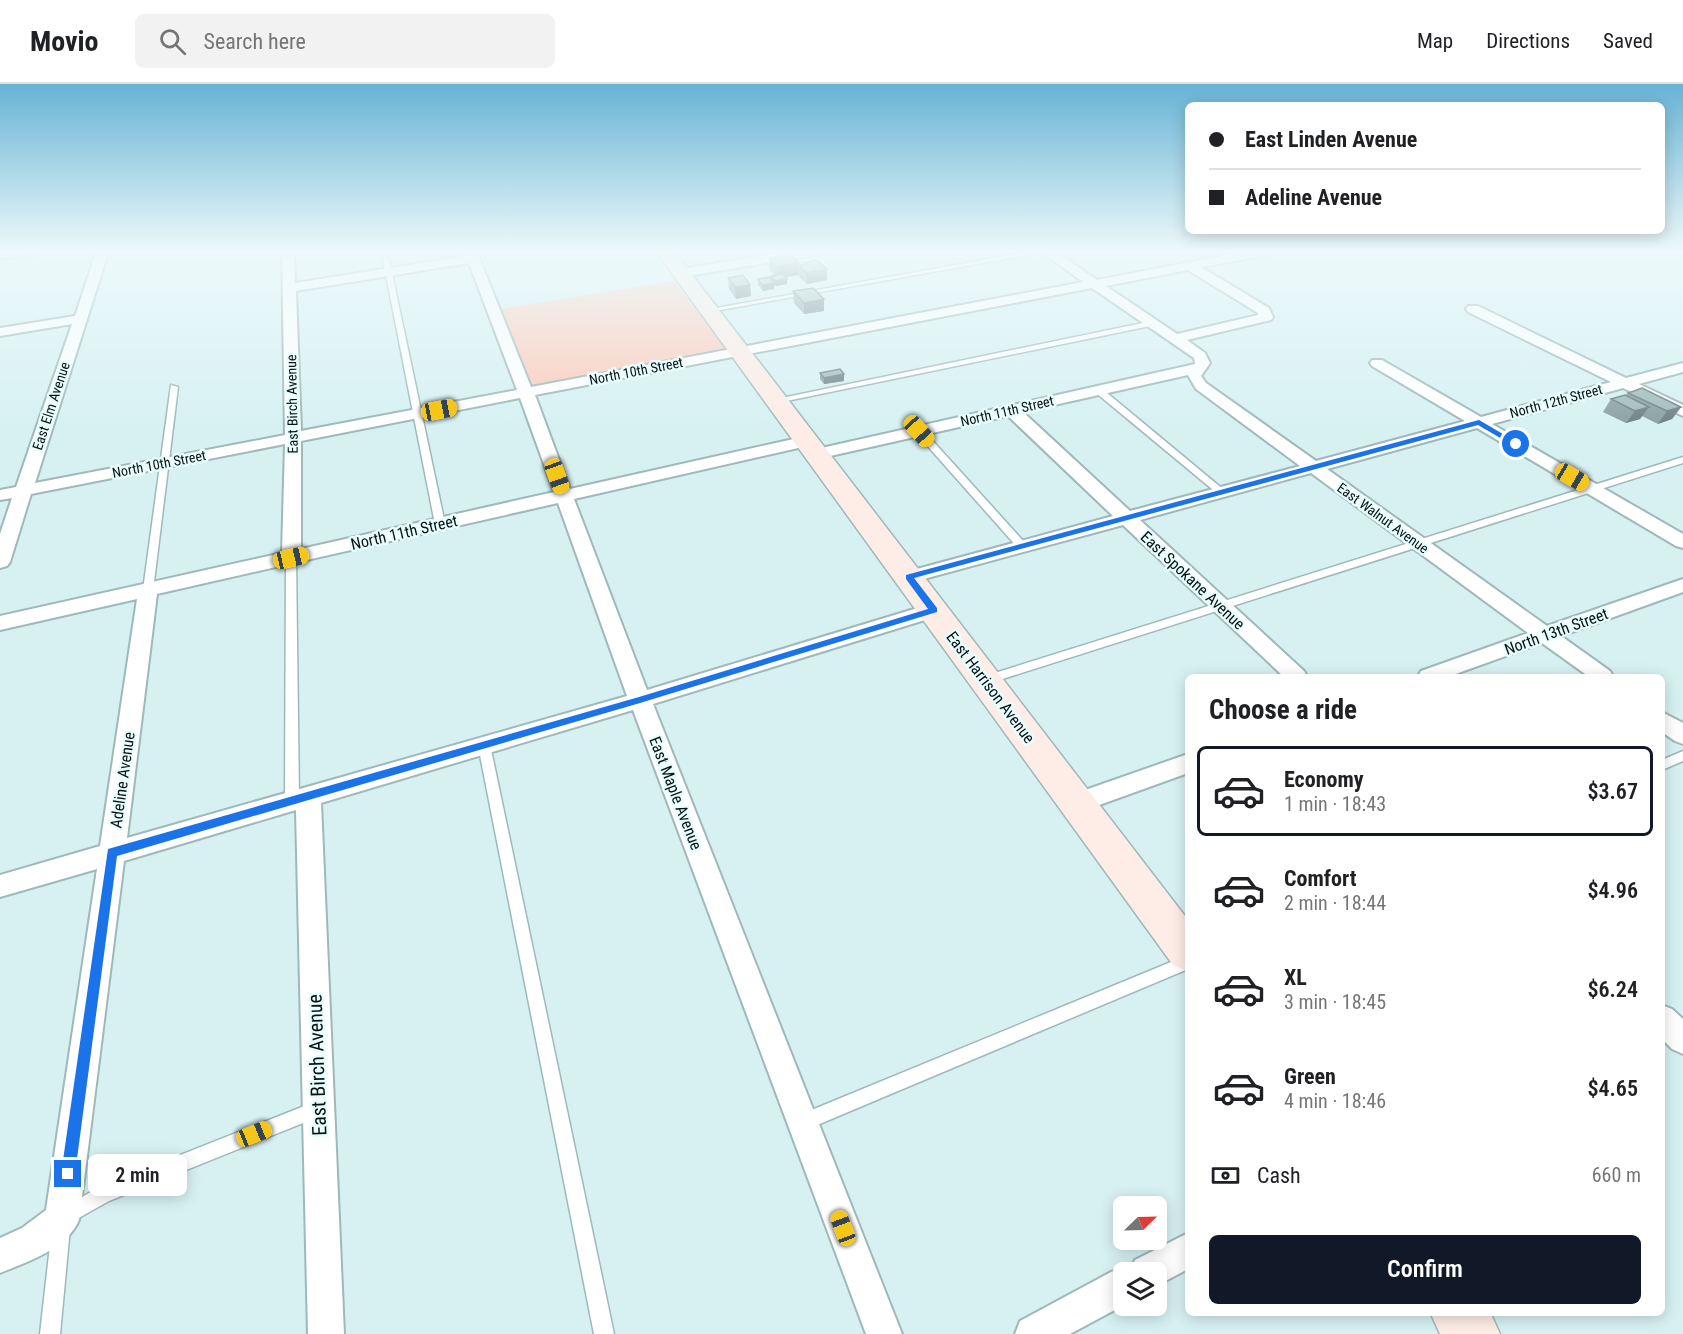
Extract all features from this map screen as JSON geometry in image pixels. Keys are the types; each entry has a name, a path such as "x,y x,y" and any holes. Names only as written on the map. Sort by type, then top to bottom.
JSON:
{"street":[{"name":"East Elm Avenue","path":"0,562 84,308"},
{"name":"East Birch Avenue","path":"290,308 293,438 291,558"},
{"name":"East Maple Avenue","path":"493,308 640,700 884,1334"},
{"name":"North 10th Street","path":"0,495 965,308"},
{"name":"East Walnut Avenue","path":"1130,308 1203,360 1194,376 1201,386 1599,674"},
{"path":"1175,339 1266,317 1264,311 1260,308"},
{"path":"1473,309 1683,411"},
{"name":"East Harrison Avenue","path":"709,310 1185,948"},
{"path":"0,332 80,319"},
{"path":"1377,363 1683,542"},
{"name":"North 12th Street","path":"909,577 1683,367"},
{"name":"North 11th Street","path":"0,623 564,496 812,448 919,431 1197,368"},
{"name":"East Spokane Avenue","path":"1011,410 1294,674"},
{"name":"North 13th Street","path":"1435,674 1683,585"},
{"name":"Adeline Avenue","path":"62,1220 148,590"},
{"path":"0,886 640,700 933,610"},
{"path":"1665,722 1683,735"},
{"path":"1077,803 1185,764"},
{"name":"East Birch Avenue","path":"300,798 318,1108 326,1334"},
{"path":"0,1256 34,1240 62,1220"},
{"path":"1166,1262 1185,1252"},
{"path":"1033,1334 1113,1291"},
{"path":"1459,1316 1473,1334"}],"lane":[{"path":"396,308 440,524"},
{"path":"709,310 719,308"},
{"path":"777,400 1152,323"},
{"path":"148,590 174,387"},
{"path":"1098,390 1221,492"},
{"path":"919,431 1022,546"},
{"path":"986,680 1683,460"},
{"path":"291,558 300,798"},
{"path":"484,745 604,1334"},
{"path":"1665,764 1683,756"},
{"path":"803,1122 1185,963"},
{"path":"50,1334 62,1220 82,1204 103,1194 318,1108"}],"shaded area":[{"path":"695,308 729,352 526,393 494,310"}],"building":[{"path":"840,369 844,374 824,378 820,373"},
{"path":"1642,388 1681,407 1667,411 1628,393"},
{"path":"1625,395 1649,407 1635,411 1611,399"}],"route":[{"path":"68,1174 112,853 640,700 933,610 909,577 1479,422 1516,444"}]}
